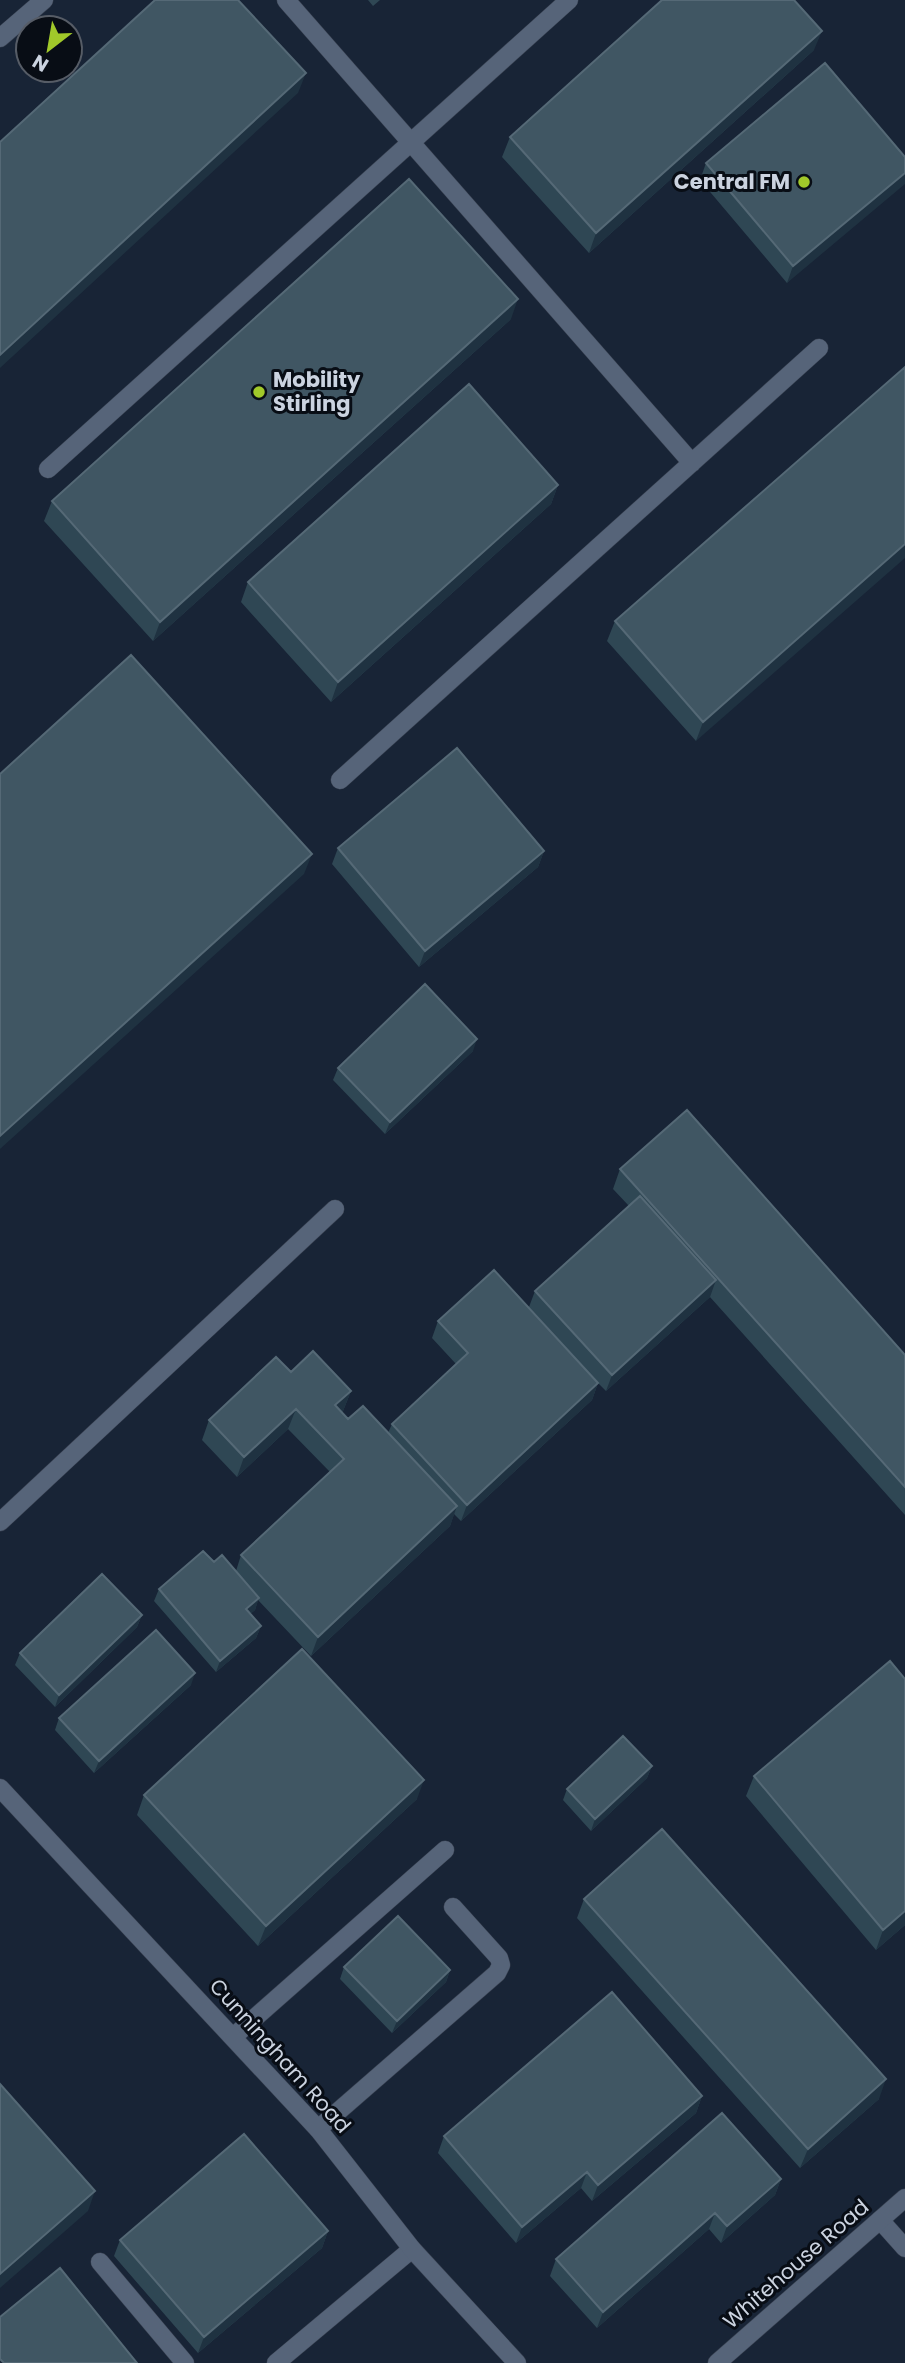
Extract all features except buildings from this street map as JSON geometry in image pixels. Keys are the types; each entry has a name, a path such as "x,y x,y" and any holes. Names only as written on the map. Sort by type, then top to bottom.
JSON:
{"street":[{"path":"0,38 44,0"},
{"path":"286,0 692,463"},
{"path":"48,469 569,0"},
{"path":"340,780 819,348"},
{"path":"0,1522 335,1209"},
{"name":"Cunningham Road","path":"0,1788 318,2129 412,2249 517,2363"},
{"path":"233,2037 445,1850"},
{"path":"318,2129 497,1973 501,1965 499,1958 453,1907"},
{"name":"Whitehouse Road","path":"717,2363 905,2198"},
{"path":"880,2220 905,2248"},
{"path":"276,2363 412,2249"},
{"path":"100,2262 185,2363"}],"place":[{"name":"Central FM","path":"804,182"},
{"name":"Mobility Stirling","path":"259,392"}]}
